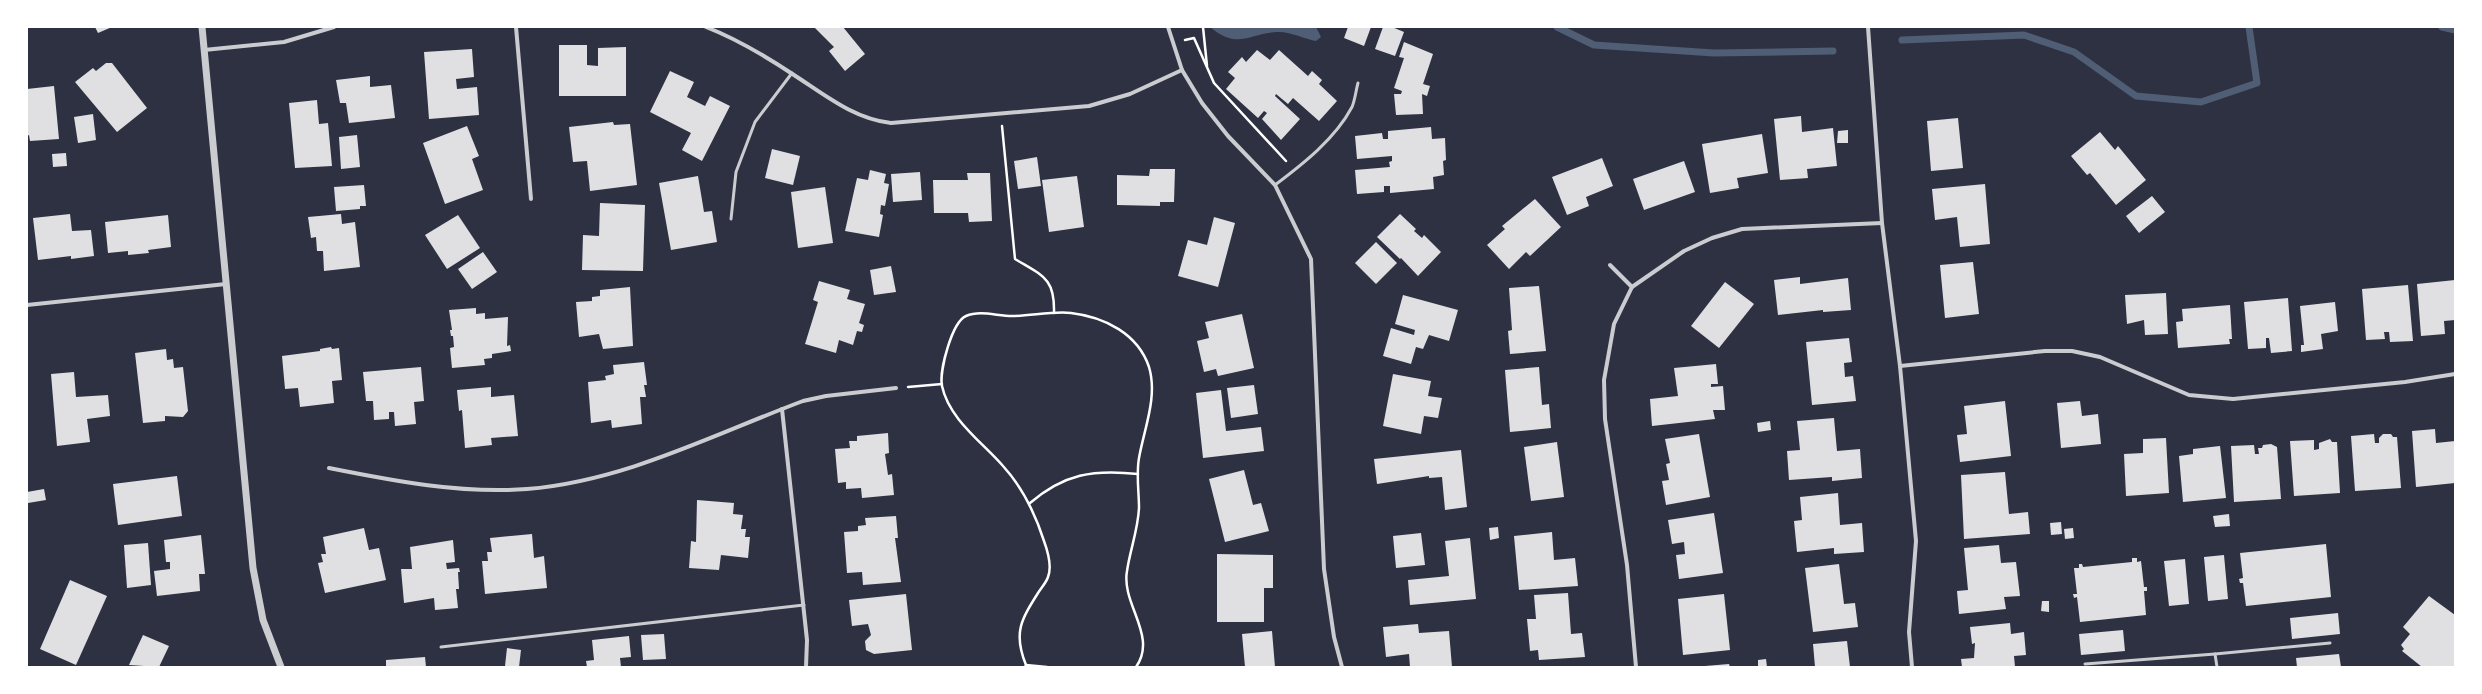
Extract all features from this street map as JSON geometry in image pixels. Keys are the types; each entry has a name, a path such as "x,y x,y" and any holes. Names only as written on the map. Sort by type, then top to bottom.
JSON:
{"street":[{"path":"202,27 253,568 263,620 281,667"},
{"path":"204,50 284,42 334,27"},
{"path":"516,27 532,198"},
{"path":"706,27 746,46 792,73 840,105 874,121 891,123 1089,106 1130,94 1182,70"},
{"path":"1168,27 1182,70 1202,103 1228,136 1275,185 1311,259 1324,569 1334,637 1342,667"},
{"path":"1868,27 1882,224 1900,366 1916,541 1909,632 1912,667"},
{"path":"1636,667 1627,565 1605,419 1604,380 1614,324 1632,287 1684,251 1712,238 1742,229 1882,224"},
{"path":"1610,265 1632,287"},
{"path":"27,305 226,284"},
{"path":"1900,366 2045,351 2072,351 2100,357 2189,395 2233,399 2405,382 2455,374"},
{"path":"329,468 377,478 462,488 528,489 610,474 660,459 782,409 826,396 896,388"},
{"path":"782,409 804,605 807,640 806,667"}],"lane":[{"path":"732,219 736,172 755,122 792,73"},
{"path":"1275,185 1294,171 1328,138 1352,106 1358,83"},
{"path":"441,647 804,605"},
{"path":"2085,664 2330,643"},
{"path":"2215,654 2217,667"}],"path":[{"path":"1204,27 1207,69"},
{"path":"1173,42 1194,38 1214,83 1281,153 1294,171"},
{"path":"1001,113 1016,259 1049,282 1053,296 1054,313"},
{"path":"1047,667 1025,666 1018,639 1021,621 1048,577 1049,559 1030,503 1003,466 954,413 942,384 951,338 956,325 965,316 976,313 1011,316 1072,313 1104,321 1123,331 1139,346 1149,368 1152,396 1138,474 1138,520 1126,573 1127,590 1143,636 1141,660 1136,667"},
{"path":"896,388 942,384"},
{"path":"1030,503 1056,483 1076,476 1121,472 1138,474"}],"water":[{"path":"1210,27 1316,27 1321,37 1316,41 1287,33 1277,32 1236,39 1228,38"}],"building":[{"path":"95,27 112,27 98,33"},
{"path":"814,27 843,27 865,54 845,71 829,51 834,47"},
{"path":"1348,27 1371,27 1364,46 1344,38"},
{"path":"1383,27 1392,27 1404,32 1395,56 1375,49"},
{"path":"1404,42 1433,54 1423,84 1430,86 1427,96 1422,94 1423,114 1396,115 1394,94 1401,94 1402,91 1394,88 1404,58 1399,57"},
{"path":"559,45 587,45 587,65 598,66 598,48 626,47 626,96 559,96"},
{"path":"472,49 474,77 456,79 457,89 477,87 479,115 429,119 424,52"},
{"path":"1257,50 1270,60 1279,50 1308,76 1312,71 1322,80 1319,84 1337,101 1319,121 1293,98 1288,104 1276,94 1275,96 1300,119 1281,140 1262,119 1267,113 1264,111 1258,118 1226,89 1235,78 1228,72 1242,57 1246,62"},
{"path":"106,63 112,63 147,108 117,132 75,82 93,68 96,71"},
{"path":"670,71 694,82 687,97 705,106 710,96 730,106 702,161 682,150 691,133 650,112"},
{"path":"370,76 370,87 391,85 395,118 349,123 346,103 340,103 336,80"},
{"path":"54,86 59,139 30,141 29,135 27,136 27,89"},
{"path":"317,100 319,124 328,123 332,166 295,168 289,103"},
{"path":"93,114 96,140 78,143 74,117"},
{"path":"1801,116 1802,132 1833,128 1837,166 1807,169 1808,178 1780,180 1774,119"},
{"path":"1958,118 1963,168 1931,171 1927,121"},
{"path":"613,122 614,125 630,124 637,185 590,191 587,161 573,162 569,127"},
{"path":"467,126 479,156 472,159 483,190 445,204 423,143"},
{"path":"1431,127 1432,139 1445,138 1446,160 1443,161 1444,175 1433,177 1434,189 1390,193 1390,186 1384,186 1384,192 1357,194 1355,170 1390,167 1389,162 1392,161 1392,156 1357,159 1355,136 1382,133 1383,139 1388,139 1388,131"},
{"path":"1848,130 1848,143 1837,143 1838,131"},
{"path":"2100,132 2115,150 2118,146 2146,180 2116,205 2090,173 2087,175 2071,156"},
{"path":"1762,134 1768,173 1737,178 1739,188 1710,193 1702,144"},
{"path":"357,135 360,167 341,169 339,137"},
{"path":"772,149 800,156 793,185 765,178"},
{"path":"66,153 67,166 53,167 52,154"},
{"path":"1037,157 1041,186 1018,189 1014,161"},
{"path":"1602,158 1613,186 1586,197 1589,206 1567,215 1552,177"},
{"path":"1684,161 1695,192 1644,210 1633,179"},
{"path":"1150,169 1175,169 1174,202 1160,202 1160,206 1117,205 1117,175 1149,176"},
{"path":"870,170 886,174 884,183 889,184 885,206 881,205 880,214 883,215 879,237 845,231 857,178 868,180"},
{"path":"920,172 922,200 893,202 891,174"},
{"path":"967,173 990,173 992,221 969,222 968,213 934,213 933,180 968,180"},
{"path":"698,176 704,212 712,211 717,242 671,250 659,183"},
{"path":"1077,176 1084,227 1049,232 1042,180"},
{"path":"1985,184 1990,244 1960,247 1957,217 1935,220 1932,189"},
{"path":"364,185 366,206 360,206 360,209 336,211 334,187"},
{"path":"825,187 833,243 798,248 791,192"},
{"path":"2152,196 2165,212 2139,233 2126,216"},
{"path":"1535,199 1561,227 1530,256 1526,252 1509,269 1487,245 1505,229 1502,226"},
{"path":"600,203 645,205 643,271 582,270 583,235 599,236"},
{"path":"70,214 72,231 91,230 94,256 71,259 71,256 38,260 33,218"},
{"path":"341,214 342,224 355,222 360,267 324,271 323,251 317,251 316,237 311,238 308,217"},
{"path":"1400,214 1416,229 1414,231 1422,238 1424,235 1441,252 1418,276 1401,258 1400,259 1377,237"},
{"path":"168,215 171,247 148,250 149,253 128,255 128,251 108,253 105,222"},
{"path":"458,215 480,248 447,269 425,235"},
{"path":"1214,217 1235,223 1218,287 1178,276 1188,240 1207,245"},
{"path":"1376,242 1397,263 1376,284 1355,263"},
{"path":"483,252 497,272 472,289 458,269"},
{"path":"1973,262 1979,314 1945,318 1940,265"},
{"path":"891,266 896,292 874,295 870,270"},
{"path":"1800,277 1800,284 1848,278 1851,310 1823,312 1823,310 1778,315 1774,280"},
{"path":"2455,280 2455,320 2444,321 2445,334 2421,336 2417,284"},
{"path":"819,281 850,290 847,299 865,304 859,323 864,325 862,332 857,331 853,345 839,340 836,353 805,344 818,302 813,300"},
{"path":"1725,282 1754,304 1719,348 1691,326"},
{"path":"2408,285 2413,341 2390,342 2389,332 2384,332 2385,339 2366,340 2362,289"},
{"path":"1539,286 1546,351 1510,354 1508,331 1512,330 1509,288"},
{"path":"630,287 633,346 603,349 599,334 579,337 576,302 592,301 592,297 600,296 600,290"},
{"path":"2166,293 2168,334 2145,335 2144,320 2127,324 2125,295"},
{"path":"1403,295 1458,310 1449,341 1429,335 1423,349 1416,347 1411,364 1383,356 1391,328 1414,335 1415,330 1395,324"},
{"path":"2288,298 2292,351 2271,353 2269,338 2266,338 2266,348 2248,349 2244,302"},
{"path":"2335,302 2338,331 2321,334 2323,349 2301,352 2301,345 2304,345 2300,306"},
{"path":"2230,305 2232,339 2229,339 2230,344 2178,348 2176,322 2183,321 2182,309"},
{"path":"476,308 476,314 485,313 485,319 508,317 507,346 510,345 511,351 492,354 492,358 484,359 485,365 452,368 450,348 454,347 453,336 451,336 450,330 452,330 449,310"},
{"path":"1242,314 1254,368 1218,376 1216,369 1204,372 1197,341 1209,338 1205,322"},
{"path":"1849,338 1852,362 1844,363 1845,377 1853,376 1856,401 1812,405 1806,342"},
{"path":"331,347 332,349 339,348 342,380 332,381 334,403 300,407 298,388 285,389 282,356 320,351 320,349"},
{"path":"166,349 167,360 173,359 174,368 183,367 188,411 183,417 165,416 165,421 143,423 135,353"},
{"path":"644,362 647,385 644,385 646,397 640,397 642,424 612,428 611,420 591,423 588,382 606,380 605,376 614,374 613,365"},
{"path":"1716,364 1718,384 1711,384 1711,387 1723,386 1725,410 1713,410 1715,419 1652,426 1650,399 1678,396 1674,368"},
{"path":"421,367 424,401 414,402 416,424 395,426 394,412 389,412 389,419 374,420 373,401 366,401 363,372"},
{"path":"1539,367 1542,405 1549,404 1551,428 1510,432 1505,370"},
{"path":"74,372 76,397 108,395 110,416 87,419 90,442 57,446 51,374"},
{"path":"1393,374 1431,381 1428,396 1442,398 1438,418 1424,416 1421,434 1383,426"},
{"path":"1254,385 1258,414 1231,418 1227,388"},
{"path":"491,387 491,397 514,395 518,436 491,438 492,445 465,448 462,410 459,411 457,390"},
{"path":"1221,390 1226,431 1261,427 1264,451 1203,458 1196,393"},
{"path":"2005,401 2011,456 1960,462 1957,435 1967,434 1964,406"},
{"path":"2080,401 2082,416 2098,414 2101,444 2061,448 2057,403"},
{"path":"1834,418 1837,451 1860,449 1862,478 1832,481 1832,477 1789,480 1787,451 1800,450 1797,421"},
{"path":"1770,421 1771,430 1758,432 1757,423"},
{"path":"2435,429 2436,443 2455,441 2455,483 2416,487 2412,431"},
{"path":"888,433 889,453 885,454 888,475 892,474 894,495 862,498 861,488 846,489 846,482 838,483 835,449 850,448 849,441 857,441 857,436"},
{"path":"1699,434 1710,497 1666,505 1662,481 1669,480 1666,464 1670,463 1665,439"},
{"path":"2374,434 2375,443 2379,443 2379,438 2383,434 2391,434 2393,437 2397,437 2401,488 2355,491 2351,436"},
{"path":"2166,438 2169,493 2126,496 2124,454 2143,453 2143,439"},
{"path":"2330,439 2332,442 2337,442 2340,493 2294,496 2290,441 2314,440 2314,450 2319,449 2319,443"},
{"path":"1557,442 1564,497 1531,501 1524,447"},
{"path":"2271,444 2277,447 2281,499 2234,502 2231,446 2254,445 2255,454 2259,454 2258,448 2262,448 2263,445"},
{"path":"2220,446 2226,498 2183,502 2179,456 2193,454 2193,449"},
{"path":"1461,450 1467,507 1445,510 1442,477 1429,478 1429,476 1377,484 1374,459"},
{"path":"1244,470 1253,505 1261,503 1269,531 1225,542 1209,479"},
{"path":"2005,472 2009,514 2028,512 2030,534 1964,539 1961,475"},
{"path":"177,476 182,516 118,525 113,484"},
{"path":"44,489 46,500 28,503 27,492"},
{"path":"1838,493 1840,525 1862,523 1864,552 1834,554 1834,548 1797,552 1794,521 1802,520 1800,497"},
{"path":"697,500 734,503 733,514 743,515 741,529 746,529 745,537 750,537 748,558 721,555 719,570 689,568 691,541 696,542"},
{"path":"1714,513 1723,573 1679,579 1676,555 1685,554 1684,542 1672,544 1668,520"},
{"path":"2229,514 2230,526 2215,527 2213,516"},
{"path":"896,516 898,538 895,538 901,582 863,585 862,572 847,573 844,532 858,531 858,526 866,525 865,518"},
{"path":"2061,522 2062,534 2051,535 2050,523"},
{"path":"1498,527 1499,538 1490,540 1489,528"},
{"path":"364,528 369,550 379,548 386,580 325,593 318,563 323,562 321,554 326,554 323,537"},
{"path":"2073,528 2074,538 2065,539 2064,529"},
{"path":"1552,532 1554,560 1575,558 1578,586 1519,590 1514,536"},
{"path":"1421,533 1425,565 1396,568 1393,536"},
{"path":"532,534 534,558 544,556 547,588 485,594 482,561 488,561 487,552 492,552 490,538"},
{"path":"201,535 205,574 199,574 200,591 157,596 154,571 170,569 170,562 166,562 164,540"},
{"path":"1470,538 1476,599 1410,605 1408,580 1449,576 1445,541"},
{"path":"453,540 455,562 446,563 447,569 459,568 459,589 456,589 458,608 435,610 434,598 404,603 401,569 412,569 410,547"},
{"path":"148,543 151,585 127,588 124,545"},
{"path":"2326,544 2331,597 2246,606 2243,583 2240,583 2239,579 2243,578 2240,553"},
{"path":"1999,545 2001,563 2016,562 2020,596 2004,597 2006,609 1959,614 1957,591 1968,590 1964,548"},
{"path":"1217,554 1273,555 1273,588 1264,588 1264,622 1217,622"},
{"path":"2224,555 2228,599 2208,601 2204,557"},
{"path":"2132,558 2137,558 2137,562 2141,561 2144,587 2147,587 2147,591 2144,591 2146,615 2080,622 2077,597 2074,598 2073,594 2077,594 2074,568 2079,568 2079,564 2082,564 2083,567 2132,562"},
{"path":"2185,559 2189,604 2169,606 2164,561"},
{"path":"1839,564 1844,604 1855,603 1858,627 1813,632 1805,568"},
{"path":"70,580 107,596 76,665 40,649"},
{"path":"1568,593 1571,634 1582,633 1585,657 1539,660 1538,650 1530,651 1527,619 1536,619 1534,595"},
{"path":"906,594 912,650 874,654 866,650 865,641 871,635 868,624 852,626 849,600"},
{"path":"1724,594 1730,650 1683,655 1678,599"},
{"path":"2429,596 2455,615 2455,667 2422,667 2402,651 2404,649 2401,645 2410,634 2403,627"},
{"path":"2042,601 2049,601 2049,612 2041,611"},
{"path":"2338,613 2340,634 2292,639 2290,618"},
{"path":"2010,623 2011,634 2024,632 2026,655 2014,656 2015,667 1962,667 1961,659 1974,658 1975,643 1972,644 1970,627"},
{"path":"1418,624 1419,633 1449,631 1452,667 1410,667 1409,654 1386,657 1383,627"},
{"path":"2123,630 2125,651 2081,655 2079,634"},
{"path":"1272,631 1275,667 1245,667 1242,634"},
{"path":"664,634 666,659 643,660 641,635"},
{"path":"143,635 169,646 159,667 129,665"},
{"path":"629,636 631,657 620,658 621,667 587,667 586,661 594,660 592,640"},
{"path":"1847,641 1850,667 1815,667 1813,644"},
{"path":"507,648 521,650 519,667 505,666"},
{"path":"2339,654 2341,667 2297,667 2296,658"},
{"path":"425,657 426,667 386,667 386,660"},
{"path":"1766,659 1767,667 1758,667 1758,660"},
{"path":"1729,664 1730,667 1705,667 1705,666"}],"waterway":[{"path":"1557,27 1594,45 1714,53 1833,51"},
{"path":"1902,40 2024,35 2074,52 2136,96 2201,102 2257,83 2249,27"},
{"path":"2442,27 2455,30"}]}
